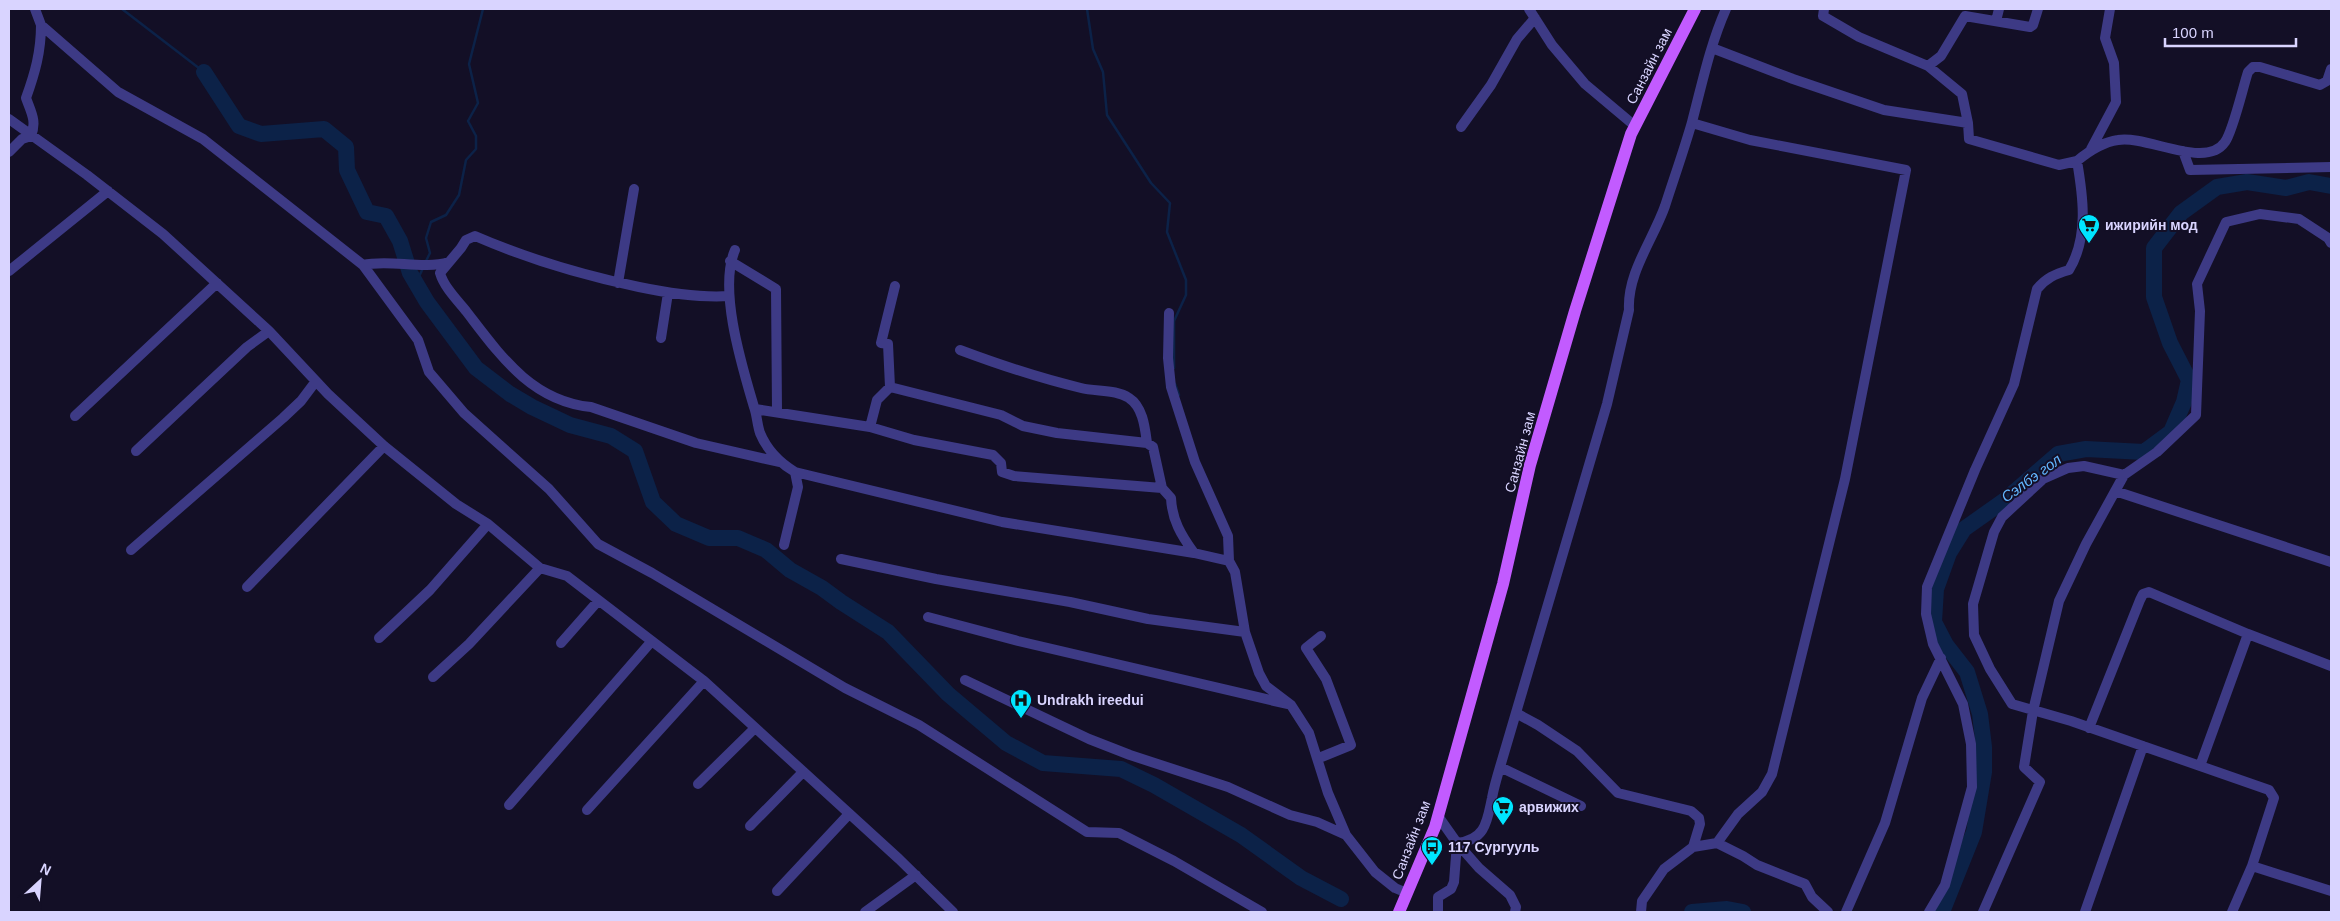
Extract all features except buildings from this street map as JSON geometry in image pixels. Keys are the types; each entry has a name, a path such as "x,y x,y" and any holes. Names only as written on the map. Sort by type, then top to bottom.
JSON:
{"main road":[{"name":"Санзайн зам","path":"1399,912 1438,816 1504,584 1530,466 1630,134 1695,9"}],"street":[{"path":"32,136 35,122 26,98 36,71 41,48 41,25 35,9"},
{"path":"1529,9 1552,46 1585,84 1635,126"},
{"path":"1457,843 1468,842 1477,837 1487,823 1500,767 1607,404 1630,310 1628,297 1647,242 1664,209 1692,123 1699,88 1726,9"},
{"path":"1824,9 1823,16 1859,37 1928,66 1962,94 1969,138 2059,165 2077,161 2091,149 2116,102 2114,64 2105,38 2110,9"},
{"path":"1996,21 1999,9"},
{"path":"1928,66 1941,56 1965,16 2030,27 2033,25 2038,9"},
{"path":"1460,126 1491,85 1517,39 1535,18"},
{"path":"41,25 118,92 203,139 362,265 418,340 429,372 464,413 549,490 598,544 652,573 845,688 919,725 1087,832 1119,833 1174,861 1262,912"},
{"path":"1712,48 1793,80 1884,110 1968,123"},
{"path":"2091,149 2118,140 2144,142 2183,151 2207,154 2217,150 2226,141 2248,72 2253,67 2260,67 2320,85 2327,82 2331,69"},
{"path":"9,119 108,191 163,234 269,331 316,382 384,446 456,504 488,524 540,568 567,576 704,681 916,875 953,912"},
{"path":"1692,123 1750,140 1906,170 1845,479 1772,774 1762,792 1738,814 1717,843"},
{"path":"9,152 22,139 32,136"},
{"path":"2183,151 2190,170 2233,171 2331,167"},
{"path":"1929,912 1945,885 1972,787 1970,744 1963,704 1933,644 1926,614 1927,587 1975,470 2014,384 2037,289 2044,280 2054,274 2069,270 2076,259 2083,212 2077,161"},
{"path":"618,283 634,189"},
{"path":"9,271 108,191"},
{"path":"1983,912 2040,782 2024,767 2033,711 2059,601 2086,544 2124,475 2157,452 2196,415 2200,311 2197,284 2226,222 2260,214 2300,219 2328,238 2331,243"},
{"path":"729,296 668,293 618,283 561,269 475,236 466,240 440,273 503,360 538,390 578,406 591,407 696,443 779,462 795,472 1002,522 1194,553 1230,561"},
{"path":"735,250 730,261 729,296 742,368 761,434 779,462"},
{"path":"362,265 407,263 438,265 450,261"},
{"path":"730,261 776,289 777,411"},
{"path":"76,416 217,283"},
{"path":"870,427 877,400 890,387 888,344 881,343 895,286"},
{"path":"661,338 668,293"},
{"path":"1169,313 1168,358 1171,387 1195,462 1228,536 1230,561 1235,572 1246,632 1259,673 1266,686 1291,705 1309,733 1319,758 1328,793 1346,836 1375,872 1395,888 1407,893"},
{"path":"136,451 247,347 269,331"},
{"path":"960,350 1017,372 1084,389 1120,393 1134,401 1144,420 1147,443"},
{"path":"131,550 283,418 301,401 316,382"},
{"path":"890,387 1000,415 1023,426 1147,443 1153,448 1162,488 1171,498 1171,509 1178,531 1194,553"},
{"path":"755,409 870,427 914,440 993,455 1001,464 1002,472 1007,475 1162,488"},
{"path":"247,587 384,446"},
{"path":"2124,475 2084,466 2068,468 2043,479 2014,504 2002,517 1994,532 1973,604 1974,635 1990,669 2012,704 2143,746 2269,790 2273,794 2274,798 2252,866 2232,912"},
{"path":"784,545 798,487 795,472"},
{"path":"2115,491 2331,562"},
{"path":"379,638 430,590 488,524"},
{"path":"841,559 936,579 1070,602 1148,619 1246,632"},
{"path":"433,677 469,644 540,568"},
{"path":"2089,728 2143,594 2149,592 2248,634 2331,666"},
{"path":"561,643 598,601"},
{"path":"928,617 1018,641 1291,705"},
{"path":"2200,766 2248,634"},
{"path":"1319,758 1351,745 1326,679 1306,648 1321,636"},
{"path":"509,805 651,642"},
{"path":"1846,912 1885,823 1922,698 1941,658"},
{"path":"964,680 1089,739 1130,755 1228,787 1290,815 1317,822 1346,836"},
{"path":"587,810 704,681"},
{"path":"1516,713 1577,751 1618,793 1691,811 1699,818 1700,824 1693,847"},
{"path":"698,784 755,728"},
{"path":"2085,912 2143,746"},
{"path":"1500,767 1581,806"},
{"path":"750,826 803,772"},
{"path":"777,891 849,814"},
{"path":"1438,816 1457,843 1479,868 1510,894 1516,907 1515,912"},
{"path":"1438,912 1438,897 1451,889 1454,882 1457,843"},
{"path":"1641,912 1642,901 1664,869 1693,847 1717,843 1757,865 1804,884 1812,897 1828,912"},
{"path":"2252,866 2331,891"},
{"path":"865,912 916,875"}],"waterway":[{"path":"122,9 204,72"},
{"path":"426,261 430,253 426,238 431,222 446,215 459,195 466,160 476,149 476,136 468,121 478,103 469,64 483,9"},
{"path":"1087,9 1093,49 1103,72 1107,115 1151,183 1170,203 1167,232 1186,280 1186,295 1174,321 1174,368"},
{"path":"204,72 239,126 261,134 324,129 346,147 347,170 367,212 386,216 400,241 410,273 427,302 476,368 510,394 532,407 570,425 611,436 635,451 653,502 676,524 709,538 738,538 766,550 790,570 822,588 888,632 948,694 1006,743 1043,763 1121,769 1154,785 1241,835 1301,878 1341,899"},
{"name":"Сэлбэ гол","path":"1942,912 1974,832 1984,772 1984,747 1980,714 1967,672 1946,645 1934,622 1936,589 1949,553 1964,529 2005,500 2058,454 2086,449 2144,452 2171,432 2184,402 2189,380 2170,343 2154,297 2154,248 2181,213 2217,187 2247,182 2286,188 2309,182 2331,186"},
{"path":"416,283 423,268"},
{"path":"1175,384 1179,395"},
{"name":"Сэлбэ гол","path":"1692,912 1727,909 1743,912"}],"place":[{"name":"ижирийн мод","path":"2089,244"},
{"name":"Undrakh ireedui","path":"1021,719"},
{"name":"арвижих","path":"1503,826"},
{"name":"117 Сургууль","path":"1432,866"}]}
